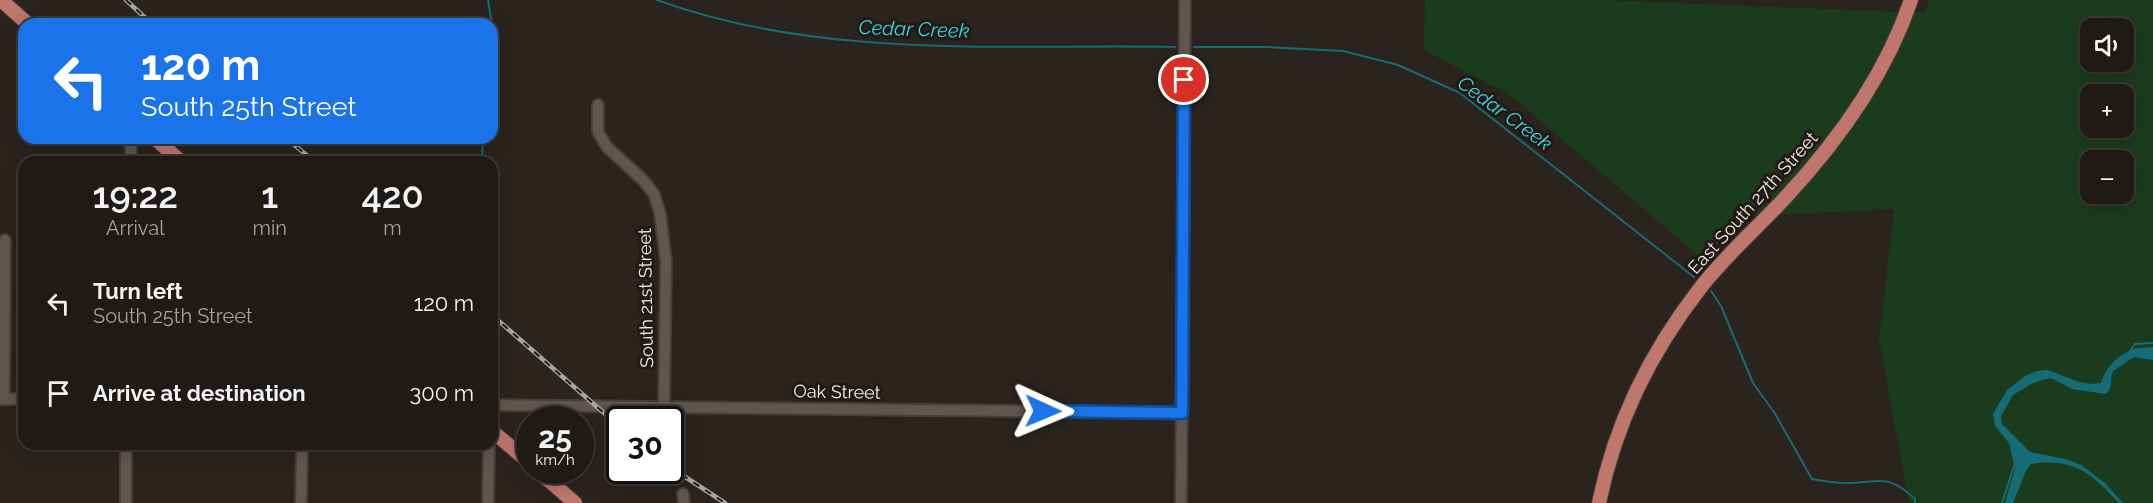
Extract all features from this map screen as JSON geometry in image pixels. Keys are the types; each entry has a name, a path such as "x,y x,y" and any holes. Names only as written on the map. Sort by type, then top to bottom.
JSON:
{"main road":[{"path":"1,0 21,18"},
{"name":"East South 27th Street","path":"1599,503 1618,429 1637,387 1660,346 1700,287 1726,256 1808,172 1843,128 1879,73 1895,42 1911,0"},
{"path":"162,144 174,156"},
{"path":"498,436 516,452"},
{"path":"553,484 575,503"}],"street":[{"path":"1181,503 1185,0"},
{"name":"South 21st Street","path":"598,105 598,132 607,147 643,180 654,194 660,213 666,261 664,406"},
{"path":"5,240 2,399 18,399"},
{"name":"Oak Street","path":"498,405 664,406"},
{"name":"Oak Street","path":"684,406 1182,413"},
{"path":"126,450 126,503"},
{"path":"301,503 302,450"},
{"path":"488,503 489,450"}],"green space":[{"path":"1425,0 1603,0 1925,13 1929,0 2153,0 2153,503 1909,503 1879,340 1894,209 1745,216 1702,259 1510,95 1424,50"}],"water":[{"path":"2153,347 2153,360 2134,357 2113,371 2110,388 2106,394 2072,389 2051,378 2031,384 2013,395 2001,416 2002,424 2030,452 2066,459 2081,465 2105,483 2123,503 2119,503 2091,476 2081,470 2059,463 2046,462 2031,464 2013,503 2005,503 2015,468 2009,443 1995,426 1993,414 2007,390 2025,376 2037,371 2048,370 2079,382 2101,383 2109,367 2122,355 2136,348"}],"waterway":[{"path":"488,0 491,18"},
{"name":"Cedar Creek","path":"657,0 720,19 783,32 848,40 979,47 1175,47"},
{"name":"Cedar Creek","path":"1194,47 1265,47 1343,51 1398,65 1460,93 1694,277"},
{"path":"482,156 483,144"},
{"name":"Cedar Creek","path":"1711,291 1721,306 1753,383 1774,412 1812,479 1841,483 1889,482 1897,485 1915,499 1915,503"},
{"name":"Cedar Creek","path":"2130,351 2135,344 2153,343"},
{"name":"Cedar Creek","path":"2002,503 2015,463"}],"railway":[{"path":"126,0 146,18"},
{"path":"293,144 308,156"},
{"path":"498,320 606,415"},
{"path":"684,476 725,503"}],"route":[{"path":"1043,411 1182,413 1184,80"}]}
